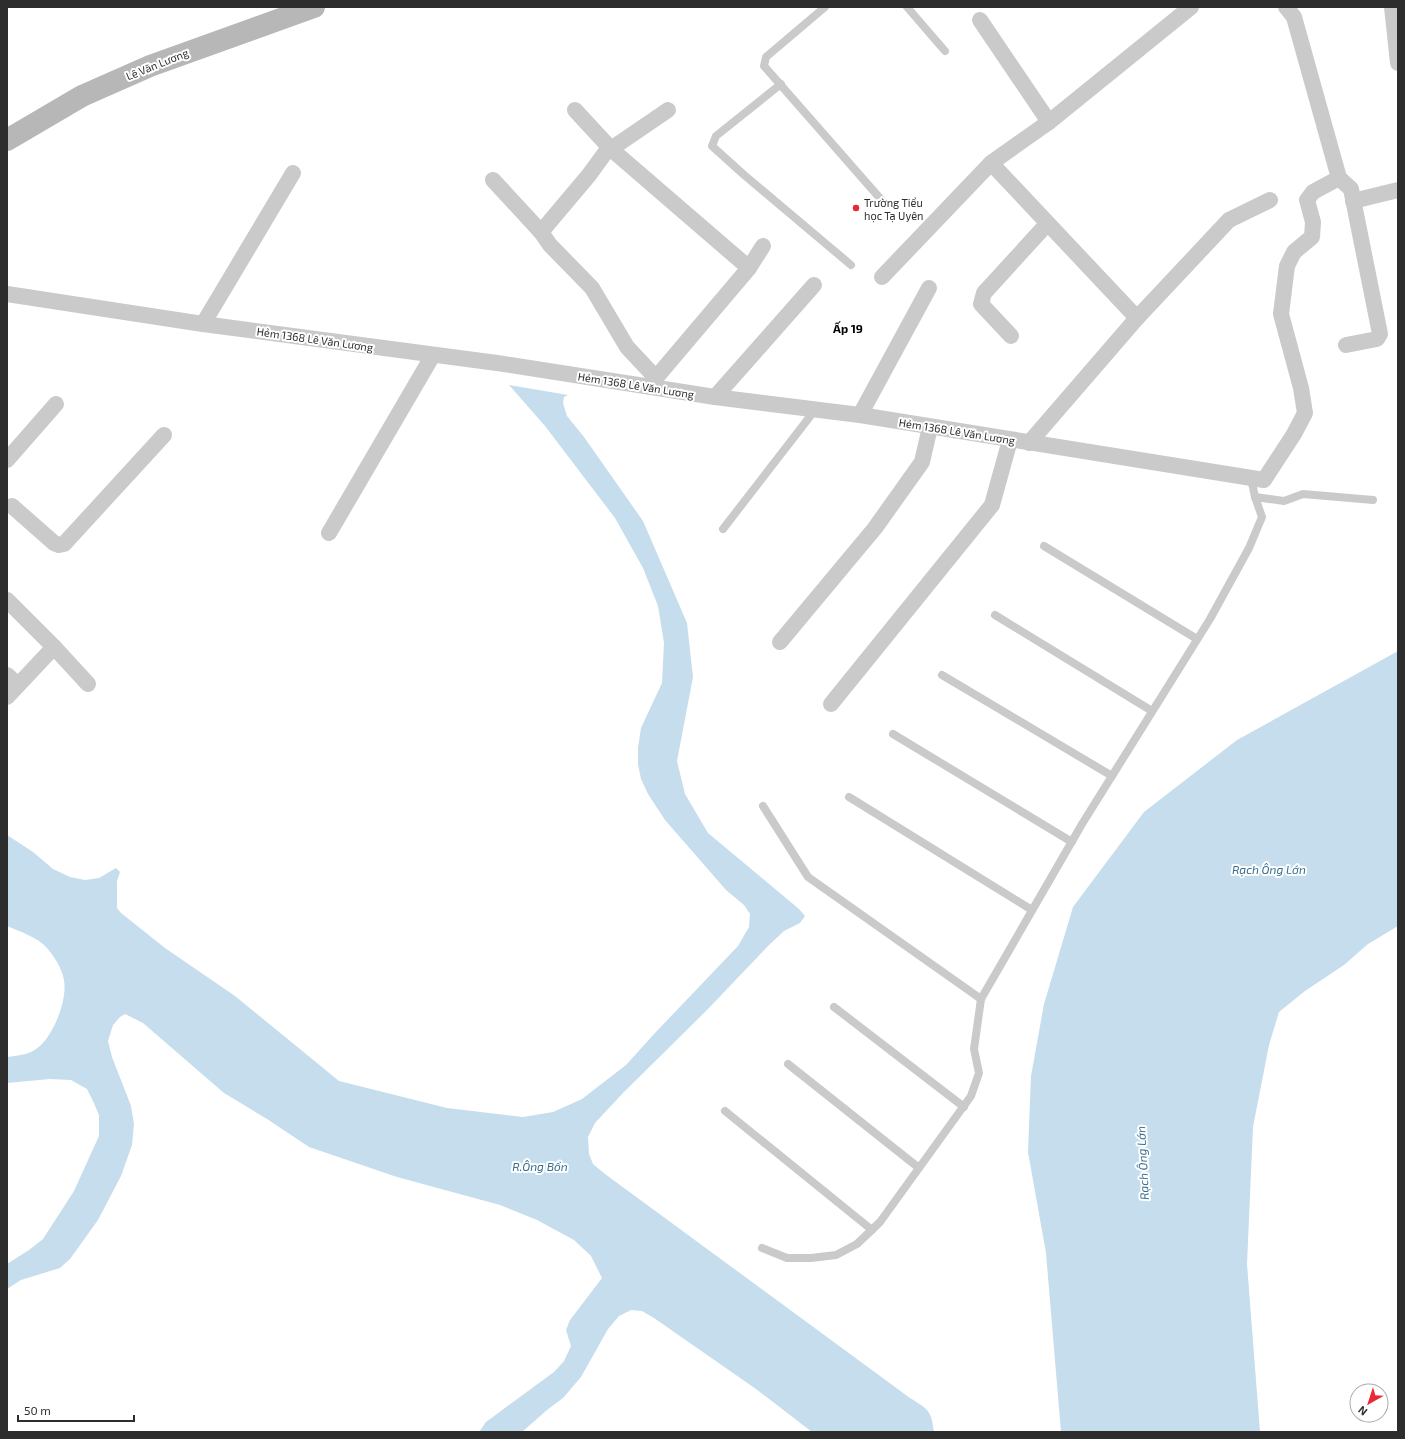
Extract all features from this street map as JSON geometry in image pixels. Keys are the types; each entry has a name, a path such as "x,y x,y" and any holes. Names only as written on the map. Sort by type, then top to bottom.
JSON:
{"main road":[{"name":"Lê Văn Lương","path":"7,140 82,96 150,66 314,7"}],"street":[{"path":"882,277 991,163 1049,122 1191,7"},
{"path":"1286,7 1294,17 1339,178 1351,189 1380,334 1377,339 1346,345"},
{"path":"1392,7 1398,63"},
{"path":"980,20 1049,122"},
{"path":"575,110 611,149 749,268"},
{"path":"541,232 589,175 604,153 668,110"},
{"path":"991,163 1137,318"},
{"path":"203,324 293,173"},
{"path":"1258,479 1275,464 1294,434 1304,413 1301,388 1281,314 1287,266 1294,252 1312,237 1313,222 1307,200 1313,192 1339,178"},
{"path":"493,180 541,232 550,245 592,288 627,347 652,382 749,268 763,246"},
{"path":"1353,202 1398,190"},
{"path":"1029,443 1137,318 1229,220 1270,200"},
{"path":"1011,336 981,304 984,293 1047,224"},
{"path":"716,397 814,285"},
{"path":"860,415 929,288"},
{"name":"Hẻm 1368 Lê Văn Lương","path":"7,294 203,324 433,355 652,382 716,397 860,415 1258,479"},
{"path":"330,533 433,355"},
{"path":"7,460 56,404"},
{"path":"780,642 875,528 922,462 930,427"},
{"path":"9,506 54,543 59,545 64,544 164,435"},
{"path":"831,704 992,505 1010,440"},
{"path":"7,600 54,647 88,684"},
{"path":"7,697 12,680 54,647"}],"lane":[{"path":"825,7 766,58 764,66 884,204"},
{"path":"907,7 945,50"},
{"path":"781,84 716,136 712,146 851,265"},
{"path":"723,529 815,410"},
{"path":"762,1248 787,1258 811,1258 836,1255 857,1244 880,1222 964,1107 971,1096 979,1073 974,1049 981,999 1072,842 1197,639 1249,548 1262,517 1255,497 1258,479"},
{"path":"1255,497 1284,501 1303,494 1373,500"},
{"path":"1044,546 1197,639"},
{"path":"995,615 1152,711"},
{"path":"942,675 1112,776"},
{"path":"893,734 1072,842"},
{"path":"849,797 1032,910"},
{"path":"763,806 808,877 981,999"},
{"path":"834,1007 964,1107"},
{"path":"788,1064 920,1168"},
{"path":"725,1111 872,1230"}],"water":[{"name":"R.Ông Bổn","path":"509,385 568,395 564,397 563,403 567,416 584,437 643,521 687,623 693,677 677,761 685,794 708,833 799,909 805,916 800,923 784,931 768,946 595,1123 588,1137 589,1154 593,1164 925,1408 932,1419 934,1432 812,1432 756,1389 654,1318 642,1311 631,1310 619,1316 608,1329 581,1377 563,1398 522,1432 479,1432 486,1422 554,1372 564,1361 571,1346 566,1330 570,1320 602,1278 591,1256 574,1240 537,1220 500,1205 397,1177 309,1147 224,1093 143,1023 125,1014 113,1025 108,1041 112,1057 131,1106 134,1124 132,1145 121,1176 98,1220 70,1259 60,1268 21,1280 7,1289 7,1264 43,1239 74,1191 99,1136 99,1115 87,1089 71,1080 50,1079 7,1083 7,1057 31,1052 45,1040 61,1010 65,989 60,967 47,948 34,938 7,926 7,835 33,852 53,869 70,877 85,880 99,878 116,868 120,872 117,881 117,908 121,913 165,948 235,996 339,1081 447,1108 523,1117 553,1112 582,1099 626,1065 738,946 749,927 750,914 744,905 726,890 665,820 648,794 641,779 638,764 638,748 641,728 662,683 664,643 658,606 643,568 615,518 545,426"},
{"name":"Rạch Ông Lớn","path":"1398,651 1398,926 1368,944 1344,965 1305,991 1279,1012 1269,1045 1253,1127 1247,1264 1260,1432 1061,1432 1046,1253 1028,1152 1031,1076 1044,1004 1073,907 1144,812 1237,740"}],"place":[{"name":"Trường Tiểu học Tạ Uyên","path":"856,208"}],"district":[{"name":"Ấp 19","path":"848,328"}]}
